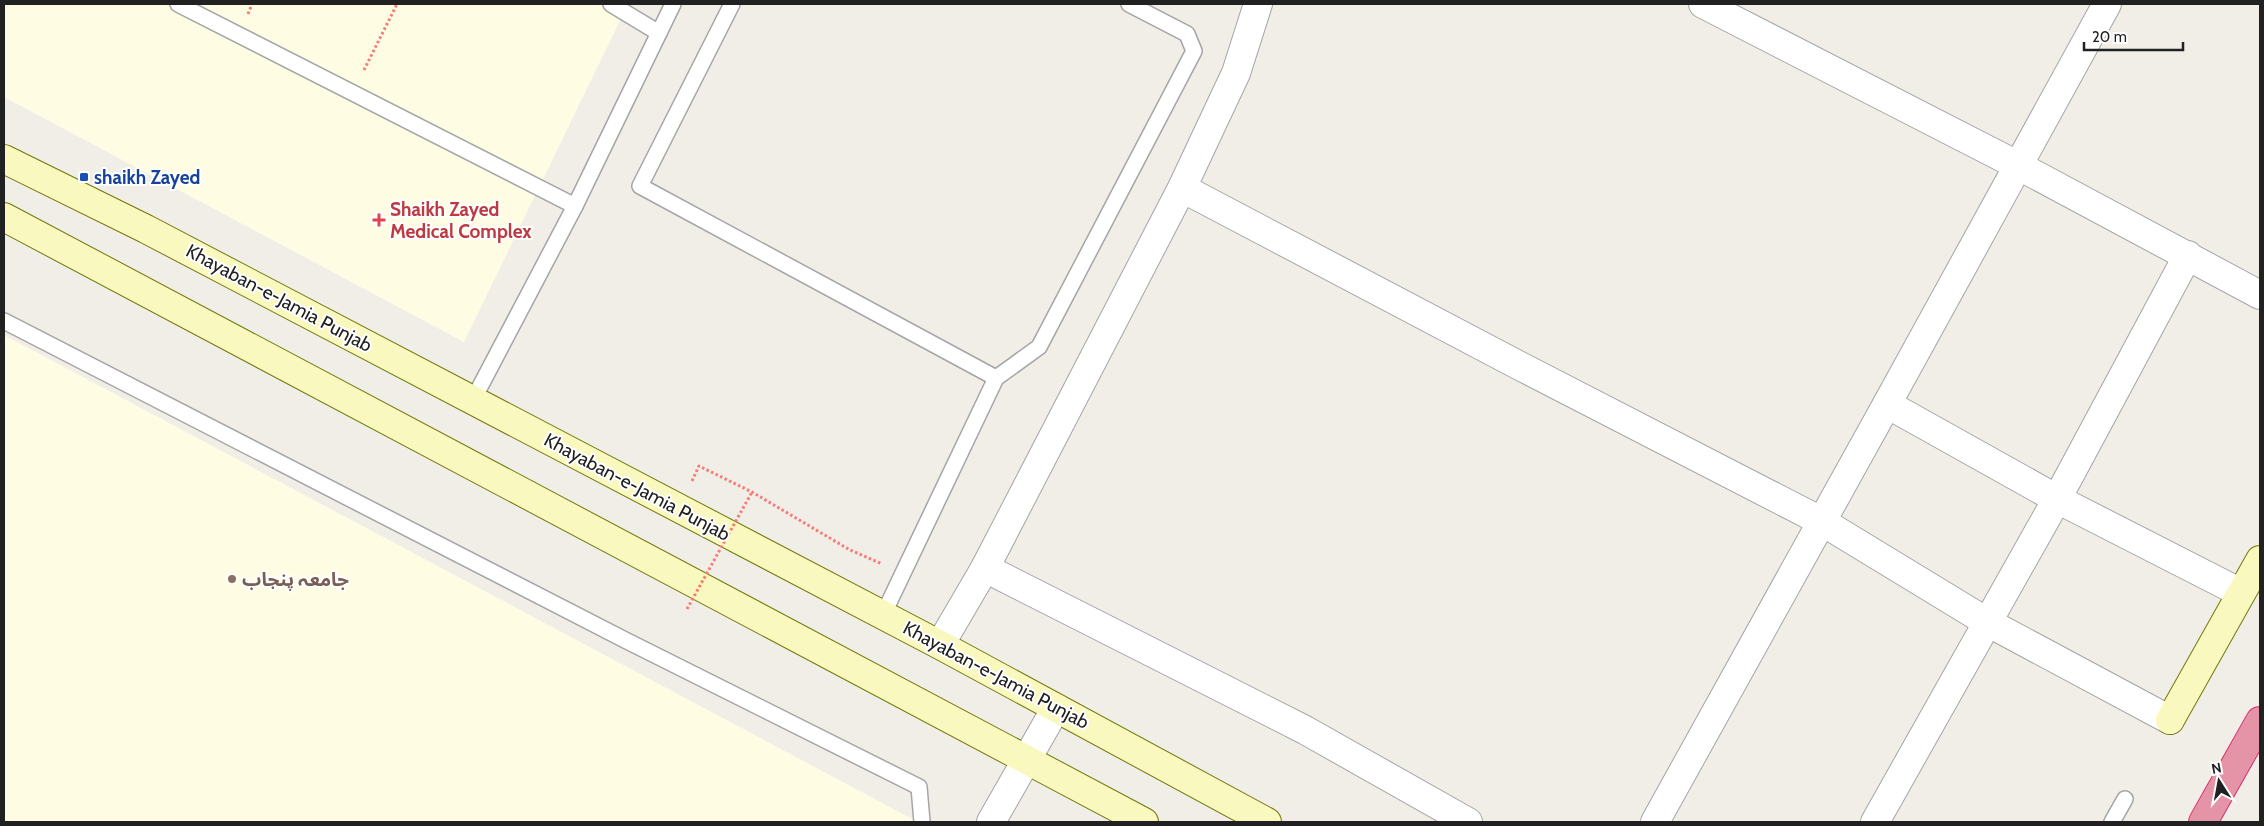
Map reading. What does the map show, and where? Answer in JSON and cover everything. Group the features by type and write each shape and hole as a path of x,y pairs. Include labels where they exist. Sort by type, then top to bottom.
{"highway":[{"path":"2203,822 2260,721"}],"main road":[{"name":"Khayaban-e-Jamia Punjab","path":"4,159 146,229 940,644 1267,822"},
{"path":"4,217 1144,822"},
{"path":"2170,720 2260,560"}],"street":[{"path":"940,644 985,568 1182,188 1236,73 1258,4"},
{"path":"1703,4 2019,166 2260,295"},
{"path":"1655,822 1821,521 1888,404 2106,4"},
{"path":"1182,188 1520,366 1821,521 1987,622 2170,720"},
{"path":"1876,822 2057,498 2188,255"},
{"path":"1888,404 2057,498 2241,593"},
{"path":"985,568 1305,730 1468,822"},
{"path":"991,822 1056,708"}],"lane":[{"path":"178,4 575,206"},
{"path":"611,4 659,33"},
{"path":"473,400 575,206 673,4"},
{"path":"732,4 640,186 996,378"},
{"path":"883,615 996,378 1039,347 1194,51 1187,34 1129,4"},
{"path":"4,321 616,635 919,787 922,822"},
{"path":"2112,822 2125,799"}],"path":[{"path":"352,93 396,4"},
{"path":"699,466 752,492 850,550 903,573"},
{"path":"687,609 752,492"}],"shaded area":[{"name":"Shaikh Zayed Medical Complex","path":"4,4 628,4 464,342 4,97"},
{"name":"جامعہ پنجاب","path":"4,335 918,822 4,822"}],"place":[{"name":"shaikh Zayed","path":"84,177"},
{"name":"Shaikh Zayed Medical Complex","path":"379,220"},
{"name":"جامعہ پنجاب","path":"232,579"}]}
